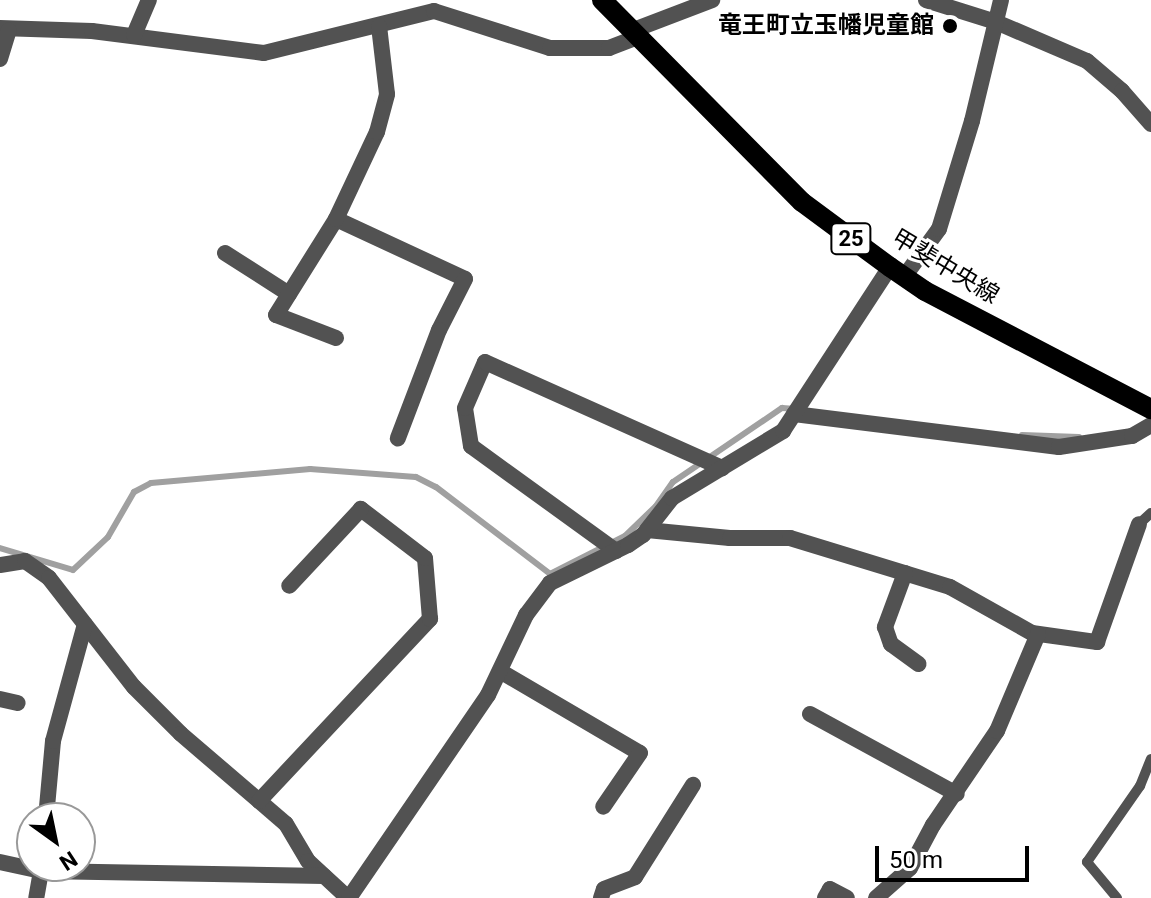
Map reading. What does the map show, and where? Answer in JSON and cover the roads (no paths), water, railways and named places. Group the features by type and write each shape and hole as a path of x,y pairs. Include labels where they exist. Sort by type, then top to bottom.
{"main road":[{"name":"甲斐中央線","path":"602,0 802,202 897,272 1151,409"}],"street":[{"path":"134,35 149,0"},
{"path":"0,59 5,29 92,31 264,53 434,11 550,48 609,48 712,0"},
{"path":"926,0 996,22 1087,61 1122,91 1151,124"},
{"path":"0,565 25,561 49,578 134,687 286,824 308,861 348,898 444,764 500,671 526,615 550,583 616,551 647,530 672,498 783,431 897,272 939,229 1001,0"},
{"path":"336,338 276,315 336,219 377,132 387,94 379,26"},
{"path":"336,219 465,279 439,330 398,438"},
{"path":"225,253 289,294"},
{"path":"616,551 471,446 465,408 485,362 722,468"},
{"path":"794,414 1059,447 1132,436 1151,425"},
{"path":"259,801 430,619 425,558 361,509 289,586"},
{"path":"647,530 730,538 790,538 950,587 1038,634 1097,642 1145,519"},
{"path":"905,573 885,627 891,644 919,664"},
{"path":"47,802 53,741 85,624"},
{"path":"876,898 910,868 933,825 997,731 1038,634"},
{"path":"500,671 640,753 603,807"},
{"path":"0,699 18,703"},
{"path":"810,714 957,794"},
{"path":"601,898 604,889 635,877 693,785"},
{"path":"96,870 324,876"},
{"path":"825,898 830,889 847,898"}],"lane":[{"path":"1117,898 1087,862 1140,786 1151,759"}],"waterway":[{"path":"0,548 73,570 108,537 134,492 151,483 310,469 416,477 436,487 550,574 625,536 656,506 673,482 782,408 796,409"},
{"path":"1022,435 1079,437"}],"place":[{"name":"竜王町立玉幡児童館","path":"950,26"}]}
